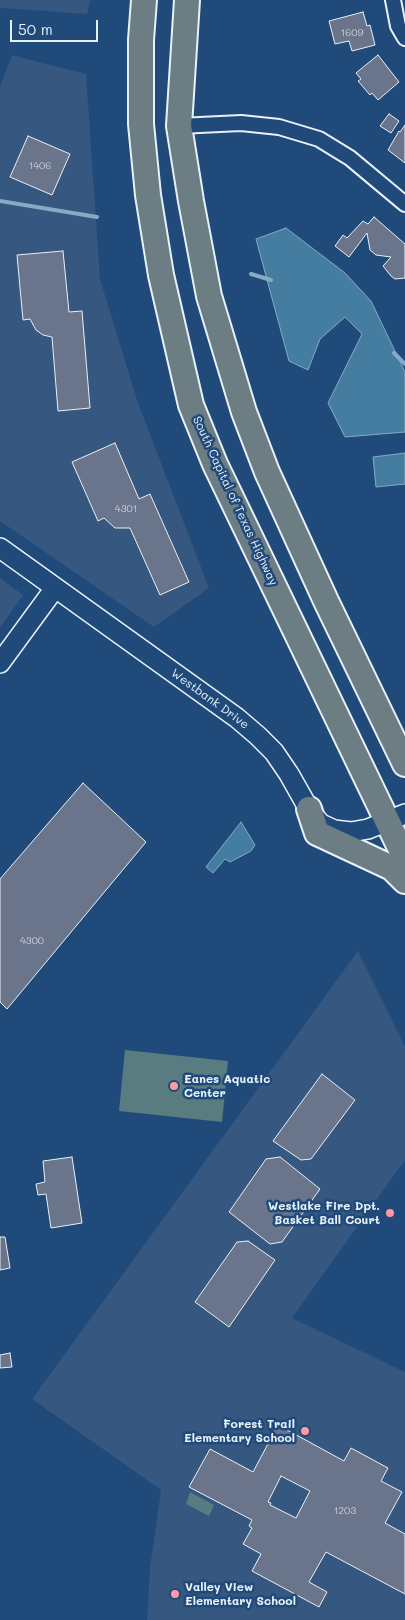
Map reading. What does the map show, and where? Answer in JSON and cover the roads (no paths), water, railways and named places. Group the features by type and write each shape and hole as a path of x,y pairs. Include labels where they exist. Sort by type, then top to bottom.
{"highway":[{"name":"South Capital of Texas Highway","path":"144,0 141,40 142,124 148,195 161,275 191,406 216,464 396,818 405,858"},
{"path":"187,0 179,126 209,296 244,412 267,472 326,601 405,764"},
{"path":"309,809 316,833 392,868 405,881"}],"street":[{"path":"393,0 398,26 405,38"},
{"path":"179,126 241,123 279,127 319,139 350,158 405,204"},
{"name":"Westbank Drive","path":"0,548 237,718 258,736 274,752 309,809 321,824 334,830 351,832 368,829 396,818"},
{"path":"0,663 55,588"}],"waterway":[{"path":"0,201 97,217"},
{"path":"251,274 271,280"},
{"path":"394,353 405,364"}],"place":[{"name":"Eanes Aquatic Center","path":"174,1086"},
{"name":"Westlake Fire Dpt. Basket Ball Court","path":"390,1213"},
{"name":"Forest Trail Elementary School","path":"305,1431"},
{"name":"Valley View Elementary School","path":"175,1594"}]}
